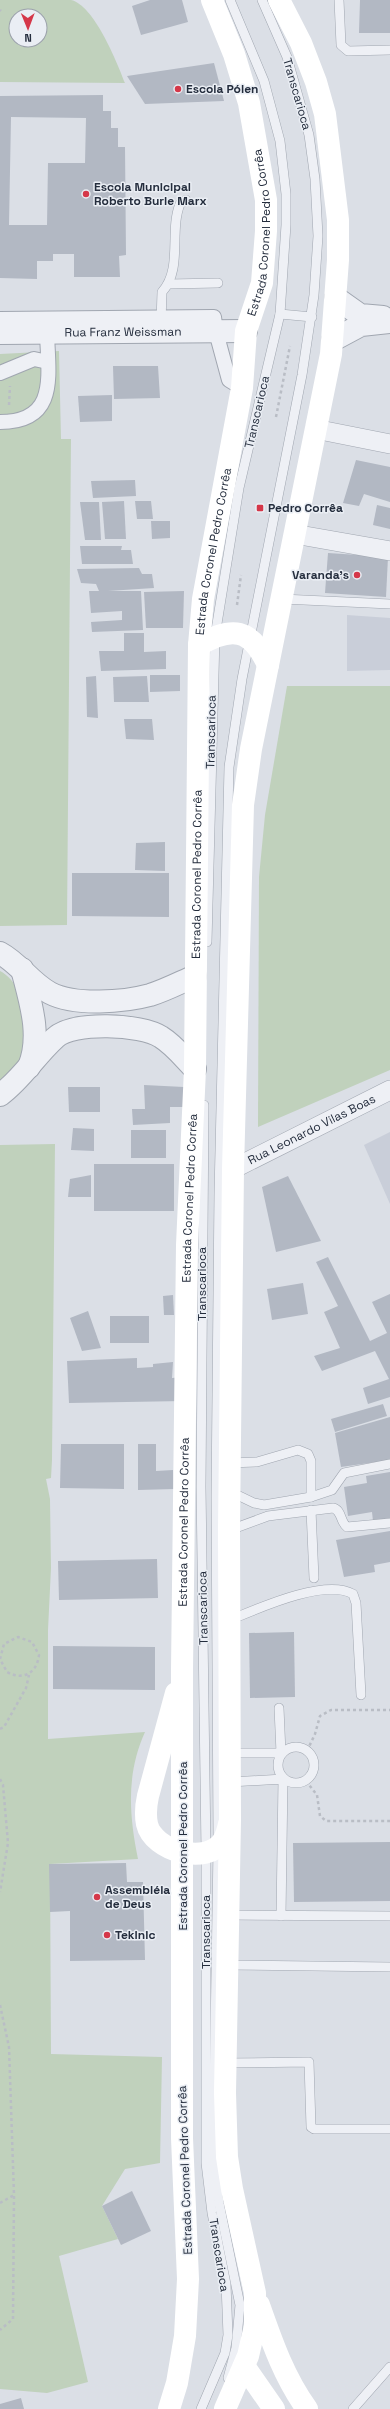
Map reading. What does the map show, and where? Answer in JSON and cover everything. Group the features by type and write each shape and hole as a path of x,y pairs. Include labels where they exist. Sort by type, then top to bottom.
{"main road":[{"name":"Estrada Coronel Pedro Corrêa","path":"169,2409 177,2383 184,2336 188,2279 182,2130 182,1671 187,1245 201,1066 196,976 207,641 203,599 242,388 246,331 262,283 266,200 249,103 234,54 212,0"},
{"path":"279,0 301,43 316,82 325,114 338,220 336,298 333,340 268,665 246,780 243,805 233,1169 229,1530 230,1820 225,2063 228,2163 232,2189 255,2293 277,2356 293,2390 307,2409"},
{"path":"207,641 235,634 250,638 260,648 268,665"},
{"path":"182,1671 159,1754 146,1812 147,1825 159,1842 183,1853 212,1849 223,1841 230,1820"},
{"path":"225,2409 244,2366 256,2326 255,2293"},
{"path":"244,2366 274,2409"}],"street":[{"path":"336,298 360,315 390,317"},
{"path":"0,319 161,324"},
{"path":"333,340 360,325 390,322"},
{"name":"Rua Franz Weissman","path":"0,333 47,332 161,324 216,332 246,331"},
{"path":"0,422 15,422 30,416 47,395 47,332"},
{"path":"216,332 229,380 242,388"},
{"path":"0,373 34,359 48,362"},
{"path":"315,429 390,444"},
{"path":"294,534 390,551"},
{"path":"0,953 11,959 50,993 60,997 93,1001 128,999 150,995 196,976"},
{"path":"22,969 34,1025 34,1050 28,1068"},
{"path":"0,1095 16,1083 28,1068 63,1033 74,1029 99,1027 146,1030 161,1037 201,1066"},
{"name":"Rua Leonardo Vilas Boas","path":"233,1169 390,1090"}],"lane":[{"name":"Transcarioca","path":"207,949 207,641 219,602 239,488 280,314 286,225 286,194 280,141 264,81 230,0"},
{"name":"Transcarioca","path":"201,2409 225,2353 228,2335 226,2284 212,2213 206,2163 212,1849 226,810 233,731 312,317 318,236 315,179 308,135 287,57 262,0"},
{"path":"340,0 341,45 348,51 390,50"},
{"path":"161,324 162,292 169,284 173,272 175,216 180,204 186,200"},
{"path":"169,284 218,283"},
{"path":"280,314 312,317"},
{"path":"282,599 390,604"},
{"name":"Transcarioca","path":"204,1092 201,1488 212,1849 213,2157 219,2203 240,2305 236,2348 230,2373 215,2409"},
{"path":"230,1463 257,1462 298,1450 308,1454 312,1461 315,1497"},
{"path":"230,1491 254,1503 264,1504 315,1497 332,1490 344,1473 390,1464"},
{"path":"229,1530 268,1516 316,1509 336,1508 344,1525 347,1527 390,1523"},
{"path":"314,1578 316,1509"},
{"path":"230,1620 287,1597 345,1590 353,1594 356,1603 361,1695"},
{"path":"279,1708 281,1753 277,1766 283,1779 281,1916"},
{"path":"230,1753 281,1753 295,1747 307,1750 314,1760 314,1768 311,1775 306,1781 298,1784 290,1783 283,1779 230,1782"},
{"path":"229,1915 390,1916"},
{"path":"228,1964 390,1967"},
{"path":"225,2063 309,2062 311,2127 314,2129 390,2129"},
{"path":"356,2407 390,2367"}],"path":[{"path":"276,417 290,346"},
{"path":"237,605 241,574"},
{"path":"0,1729 4,1727 26,1688 29,1674 38,1663 40,1655 32,1642 18,1637 4,1644 0,1651 0,1659 7,1672 14,1676 29,1674"},
{"path":"307,1750 315,1734 320,1716 325,1712 331,1710 390,1710"},
{"path":"0,1779 3,1785 8,1843 0,1892"},
{"path":"306,1781 317,1795 320,1816 326,1822 390,1821"},
{"path":"0,2005 9,2047 14,2195 14,2319 0,2330"},
{"path":"0,2203 14,2195"}],"shaded area":[{"path":"347,615 390,618 390,670 347,671"},
{"path":"390,1132 390,1204 364,1145"}],"green space":[{"path":"0,0 71,0 80,4 88,12 104,36 125,83 0,82"},
{"path":"59,351 61,439 71,439 67,925 0,926 0,354"},
{"path":"287,686 390,686 390,1070 258,1127 259,877 265,815"},
{"path":"0,971 10,978 17,989 22,1001 25,1015 25,1029 24,1043 16,1070 0,1085"},
{"path":"55,1144 52,1460 51,1478 46,1479 50,1499 51,1568 48,1630 48,1739 145,1732 135,1763 131,1795 131,1811 138,1859 50,1864 51,2054 162,2057 160,2163 125,2169 102,2206 118,2239 59,2256 88,2382 47,2393 0,2389 0,1145"}],"building":[{"path":"150,0 182,0 188,22 141,35 132,6"},
{"path":"360,0 390,0 390,33 359,33"},
{"name":"Escola Pólen","path":"214,63 224,101 145,104 127,76"},
{"name":"Escola Municipal Roberto Burle Marx","path":"103,95 103,111 111,111 111,128 118,128 118,147 125,147 126,255 119,256 120,277 74,277 74,254 53,254 53,261 37,261 37,279 0,278 0,96","holes":["11,117 86,118 85,163 48,163 47,225 9,225"]},
{"path":"113,366 158,366 160,398 114,399"},
{"path":"112,395 112,421 80,422 78,396"},
{"path":"356,460 390,467 390,502 364,494 359,506 343,503"},
{"path":"135,480 136,496 93,498 91,481"},
{"path":"124,501 126,539 105,539 102,502"},
{"path":"135,501 151,501 153,519 137,519"},
{"path":"80,502 99,502 101,540 85,540"},
{"path":"377,505 390,508 390,529 373,525"},
{"path":"151,521 170,521 170,538 152,539"},
{"path":"80,546 122,546 121,550 131,550 133,564 82,564"},
{"name":"Varanda's","path":"328,553 388,557 386,597 325,593"},
{"path":"139,568 142,574 152,574 154,588 108,591 141,591 143,630 92,632 91,622 122,620 122,611 91,613 89,591 99,591 96,584 81,583 77,569"},
{"path":"184,591 183,628 146,628 144,592"},
{"path":"124,633 144,633 144,652 166,651 166,669 101,671 99,651 124,651"},
{"path":"150,675 180,675 180,691 150,692"},
{"path":"96,676 98,718 87,717 86,677"},
{"path":"147,676 149,702 114,702 113,677"},
{"path":"124,719 152,719 154,740 126,739"},
{"path":"165,842 165,871 135,870 136,843"},
{"path":"72,873 169,873 169,917 72,916"},
{"path":"144,1085 184,1087 184,1107 170,1107 170,1123 133,1125 132,1109 145,1109"},
{"path":"68,1087 100,1087 100,1112 69,1112"},
{"path":"73,1128 94,1129 94,1151 71,1150"},
{"path":"131,1130 166,1130 166,1158 131,1158"},
{"path":"94,1164 174,1164 174,1211 94,1211"},
{"path":"91,1175 91,1197 68,1197 70,1179"},
{"path":"288,1176 321,1241 276,1252 262,1187"},
{"path":"328,1257 370,1341 387,1333 372,1302 390,1294 390,1397 368,1404 363,1388 389,1379 375,1351 322,1371 314,1356 340,1348 324,1312 338,1306 316,1262"},
{"path":"303,1283 308,1314 272,1320 267,1289"},
{"path":"173,1295 174,1315 164,1315 163,1296"},
{"path":"88,1311 101,1348 82,1351 70,1318"},
{"path":"110,1316 149,1316 149,1343 110,1343"},
{"path":"137,1358 137,1368 153,1367 153,1364 173,1362 172,1378 183,1377 184,1401 69,1403 67,1361"},
{"path":"383,1404 387,1416 335,1432 331,1419"},
{"path":"390,1417 390,1460 341,1467 335,1433"},
{"path":"61,1444 124,1444 124,1489 60,1488"},
{"path":"138,1444 156,1444 156,1471 173,1470 174,1489 138,1490"},
{"path":"390,1472 390,1518 373,1521 372,1512 348,1516 344,1487 367,1483 366,1476"},
{"path":"390,1531 390,1562 374,1565 375,1572 344,1577 336,1540"},
{"path":"157,1559 158,1598 59,1600 58,1561"},
{"path":"294,1632 295,1697 250,1698 249,1633"},
{"path":"53,1646 155,1647 155,1690 53,1689"},
{"path":"390,1842 390,1901 294,1902 293,1843"},
{"path":"126,1863 127,1882 143,1882 145,1960 70,1961 70,1911 50,1912 49,1864"},
{"path":"132,2191 151,2231 121,2245 102,2206"},
{"path":"21,2398 24,2409 0,2409 0,2404"}],"place":[{"name":"Escola Pólen","path":"178,89"},
{"name":"Escola Municipal Roberto Burle Marx","path":"86,194"},
{"name":"Pedro Corrêa","path":"260,508"},
{"name":"Varanda's","path":"357,575"},
{"name":"Assembléia de Deus","path":"97,1897"},
{"name":"Tekinic","path":"107,1935"}]}
